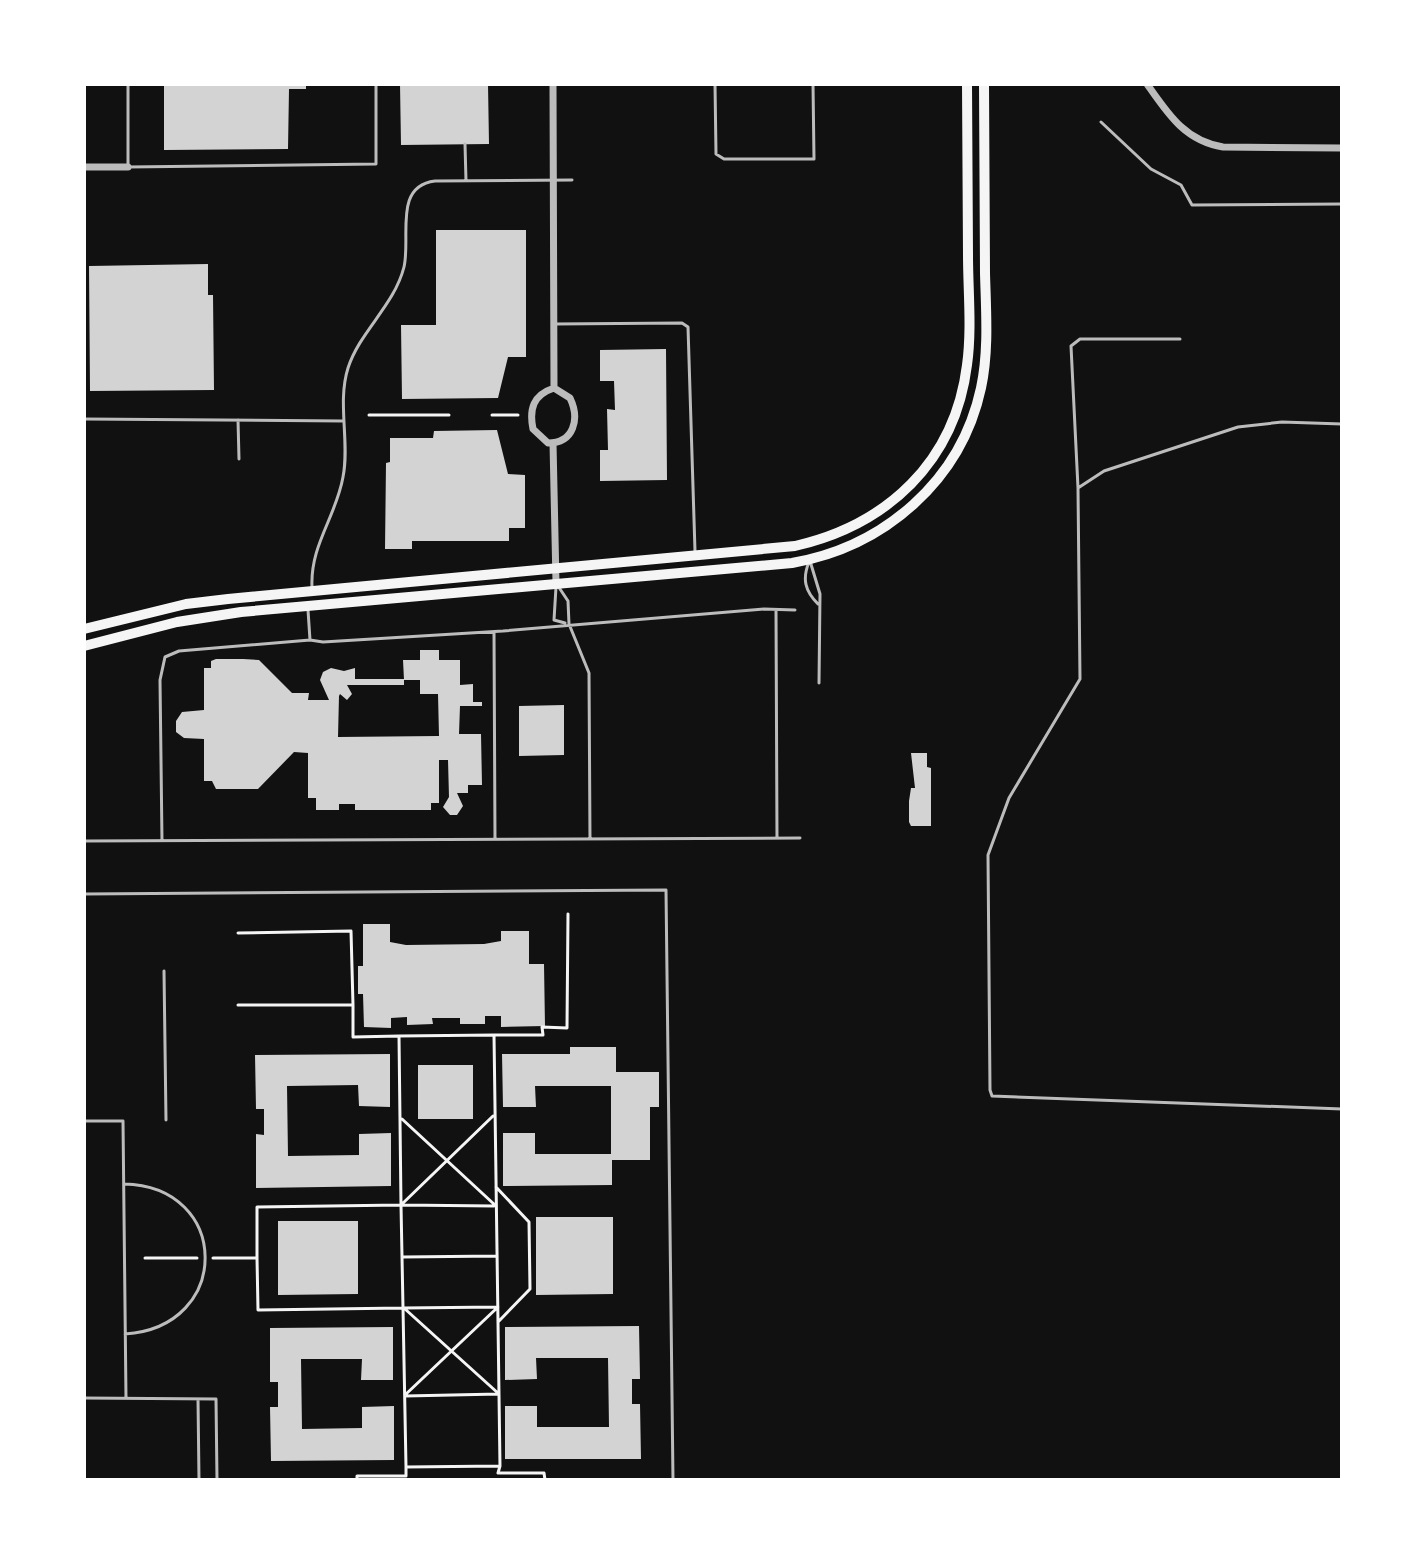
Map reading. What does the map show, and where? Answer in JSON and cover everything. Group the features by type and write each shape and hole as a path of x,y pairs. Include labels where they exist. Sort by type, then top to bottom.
{"main road":[{"path":"84,629 186,604 795,546 850,529 899,497 941,444 958,407 968,361 967,84"},
{"path":"84,646 196,618 308,605 810,560 866,539 915,505 945,469 972,418 981,388 985,353 984,84"}],"street":[{"path":"553,84 554,388"},
{"path":"1147,84 1181,129 1205,143 1223,147 1342,148"},
{"path":"84,167 128,167"},
{"path":"554,388 570,398 576,418 568,437 553,443 539,437 531,419 535,400 554,388"},
{"path":"553,443 556,583"}],"lane":[{"path":"128,84 128,167 376,164 376,84"},
{"path":"715,84 716,154 724,159 814,159 813,84"},
{"path":"1101,122 1151,169 1181,185 1192,205 1342,204"},
{"path":"465,144 466,181"},
{"path":"310,640 308,605 312,590 311,567 316,545 336,504 344,474 345,381 350,363 400,279 407,248 409,196 424,182 572,180"},
{"path":"554,324 682,323 688,327 691,333 696,572"},
{"path":"1180,339 1080,339 1071,346 1078,488 1080,679 1009,798 988,855 992,1096 1342,1109"},
{"path":"84,419 345,421"},
{"path":"238,420 239,459"},
{"path":"1078,488 1104,471 1238,427 1282,422 1342,424"},
{"path":"810,560 804,573 807,593 818,604"},
{"path":"810,560 820,594 819,683"},
{"path":"556,583 554,620 569,624"},
{"path":"556,583 568,601 569,624 589,673 590,839"},
{"path":"776,610 777,838"},
{"path":"162,841 160,680 163,661 173,652 310,640 494,632 569,624 795,610"},
{"path":"494,632 495,839"},
{"path":"84,841 800,838"},
{"path":"84,894 666,890 673,1480"},
{"path":"164,971 166,1120"},
{"path":"84,1121 123,1121 126,1398"},
{"path":"124,1184 152,1186 177,1200 199,1230 207,1258 198,1291 181,1314 155,1330 125,1334"},
{"path":"84,1398 216,1399 217,1480"},
{"path":"198,1399 199,1480"}],"path":[{"path":"369,415 449,415"},
{"path":"492,415 518,415"},
{"path":"238,933 351,931 353,1037 543,1035 542,1027 567,1028 568,914"},
{"path":"238,1005 353,1005"},
{"path":"494,1035 498,1473 544,1473 545,1480"},
{"path":"357,1480 357,1476 406,1476 399,1036"},
{"path":"401,1205 495,1115"},
{"path":"400,1117 496,1206"},
{"path":"496,1187 529,1222 530,1289 498,1322"},
{"path":"496,1206 257,1207 258,1310 498,1307"},
{"path":"403,1257 497,1256"},
{"path":"145,1258 257,1258"},
{"path":"405,1396 498,1307"},
{"path":"403,1308 499,1394"},
{"path":"405,1396 499,1394"},
{"path":"406,1467 500,1466"}],"building":[{"path":"164,84 306,84 306,89 289,89 288,149 164,150"},
{"path":"400,84 488,84 489,144 401,145"},
{"path":"436,230 526,230 526,357 508,357 498,398 402,399 401,325 436,325"},
{"path":"208,264 208,295 213,295 214,390 90,391 89,266"},
{"path":"666,349 667,480 600,481 600,450 608,450 607,409 615,410 614,381 600,381 600,350"},
{"path":"497,430 508,474 525,475 525,528 509,528 509,541 412,541 412,549 385,549 386,463 390,462 390,438 433,438 434,431"},
{"path":"420,650 439,650 439,660 460,660 460,685 473,684 473,702 482,702 482,706 460,706 459,734 481,734 482,785 468,785 468,793 457,793 463,806 457,815 450,815 443,807 449,797 448,760 439,760 439,803 431,803 431,810 355,810 355,804 339,804 339,810 316,810 316,798 308,798 308,753 294,752 258,789 216,789 212,781 204,781 204,739 184,738 176,732 176,721 182,712 204,710 204,668 211,668 211,661 216,659 259,660 292,693 309,693 308,700 329,700 320,680 323,672 331,668 344,671 355,668 355,679 404,679 403,660 420,660","holes":["404,680 420,680 420,694 438,694 439,736 338,737 339,696 347,700 352,694 347,685 404,685"]},
{"path":"564,705 564,755 519,756 519,706"},
{"path":"911,753 927,753 927,767 931,768 931,826 911,826 909,822 911,788 915,788"},
{"path":"363,924 390,924 390,942 406,945 484,944 501,941 501,931 529,931 529,964 544,964 545,1026 501,1027 501,1016 485,1016 485,1024 460,1024 460,1018 432,1018 433,1024 407,1025 407,1017 391,1018 391,1028 364,1027 363,994 358,994 358,966 363,966"},
{"path":"570,1047 616,1047 616,1072 659,1072 659,1107 650,1107 650,1160 612,1160 612,1185 503,1186 503,1133 535,1133 535,1154 611,1154 611,1086 535,1086 536,1107 503,1107 502,1054 570,1054"},
{"path":"390,1054 390,1107 359,1106 358,1085 287,1086 288,1156 359,1155 359,1134 391,1133 391,1186 256,1188 256,1134 264,1135 264,1109 256,1109 255,1055"},
{"path":"418,1065 473,1065 473,1119 418,1119"},
{"path":"536,1217 613,1217 613,1294 536,1295"},
{"path":"278,1221 358,1221 358,1294 278,1295"},
{"path":"639,1326 640,1379 632,1379 632,1404 640,1404 641,1459 505,1459 505,1406 537,1406 537,1427 609,1427 608,1358 536,1358 537,1379 505,1380 505,1327"},
{"path":"393,1327 393,1380 361,1380 362,1359 301,1359 302,1429 362,1428 362,1407 394,1406 394,1460 271,1461 270,1407 278,1407 278,1382 270,1382 270,1328"}]}
